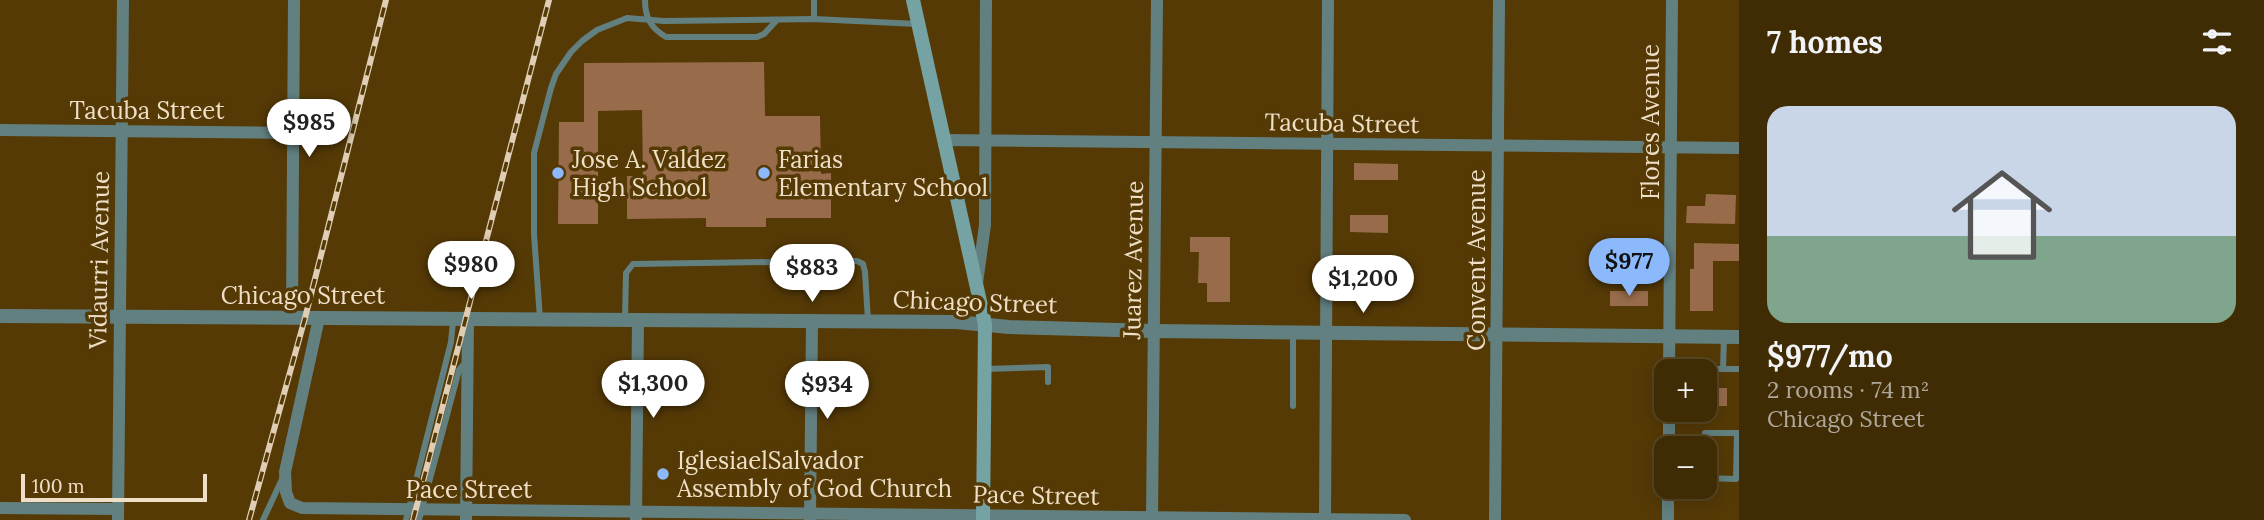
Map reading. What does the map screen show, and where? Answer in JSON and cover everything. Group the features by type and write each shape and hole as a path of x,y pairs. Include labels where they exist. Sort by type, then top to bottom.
{"main road":[{"path":"913,0 985,324 983,517"}],"street":[{"name":"Vidaurri Avenue","path":"118,514 123,0"},
{"path":"292,318 294,0"},
{"path":"976,288 985,225 986,0"},
{"name":"Juarez Avenue","path":"1152,519 1157,0"},
{"path":"1325,520 1328,0"},
{"name":"Convent Avenue","path":"1495,520 1499,0"},
{"name":"Flores Avenue","path":"1669,359 1672,0"},
{"name":"Tacuba Street","path":"0,130 293,132"},
{"name":"Tacuba Street","path":"944,140 1739,148"},
{"name":"Chicago Street","path":"0,316 956,322 1154,331 1732,337"},
{"path":"285,472 319,318"},
{"path":"461,319 468,359 466,515"},
{"path":"632,319 636,516"},
{"path":"810,517 812,321"},
{"name":"Pace Street","path":"285,472 289,503 302,508 414,515 1405,520"},
{"path":"1668,499 1668,520"},
{"path":"0,508 118,514"}],"lane":[{"path":"645,0 647,18 656,31 666,37 757,37 764,34 777,20"},
{"path":"814,0 814,19"},
{"path":"540,319 534,234 534,153 551,88 571,52 597,30 627,18 814,19 918,24"},
{"path":"632,319 626,273 633,264 850,261 863,264 868,321"},
{"path":"414,515 451,342 461,319"},
{"path":"1293,332 1293,406"},
{"path":"1723,369 1732,337"},
{"path":"414,515 459,370 468,359"},
{"path":"984,369 1048,367 1048,382"},
{"path":"1717,369 1739,369"},
{"path":"1705,436 1705,433 1738,433 1736,480 1717,479"},
{"path":"263,520 285,472"}],"building":[{"path":"764,62 765,116 820,116 821,174 831,173 831,218 766,218 766,227 706,227 706,218 627,219 627,176 643,176 642,110 598,111 598,224 558,224 559,122 584,122 584,63"},
{"path":"1354,163 1398,164 1398,180 1354,180"},
{"path":"1706,194 1736,195 1735,224 1686,223 1687,206 1705,206"},
{"path":"1350,215 1388,215 1388,233 1350,232"},
{"path":"1190,237 1230,237 1230,302 1207,302 1207,283 1198,283 1199,252 1190,252"},
{"path":"1694,243 1739,244 1739,261 1713,261 1713,311 1690,311 1690,269 1694,269"},
{"path":"1610,291 1648,291 1648,306 1610,306"},
{"path":"1717,388 1727,388 1727,406 1717,406"}],"railway":[{"path":"249,520 305,318 386,0"},
{"path":"413,520 549,0"}],"place":[{"name":"Jose A. Valdez High School","path":"558,173"},
{"name":"Farias Elementary School","path":"764,173"},
{"name":"IglesiaelSalvador Assembly of God Church","path":"663,474"}]}
